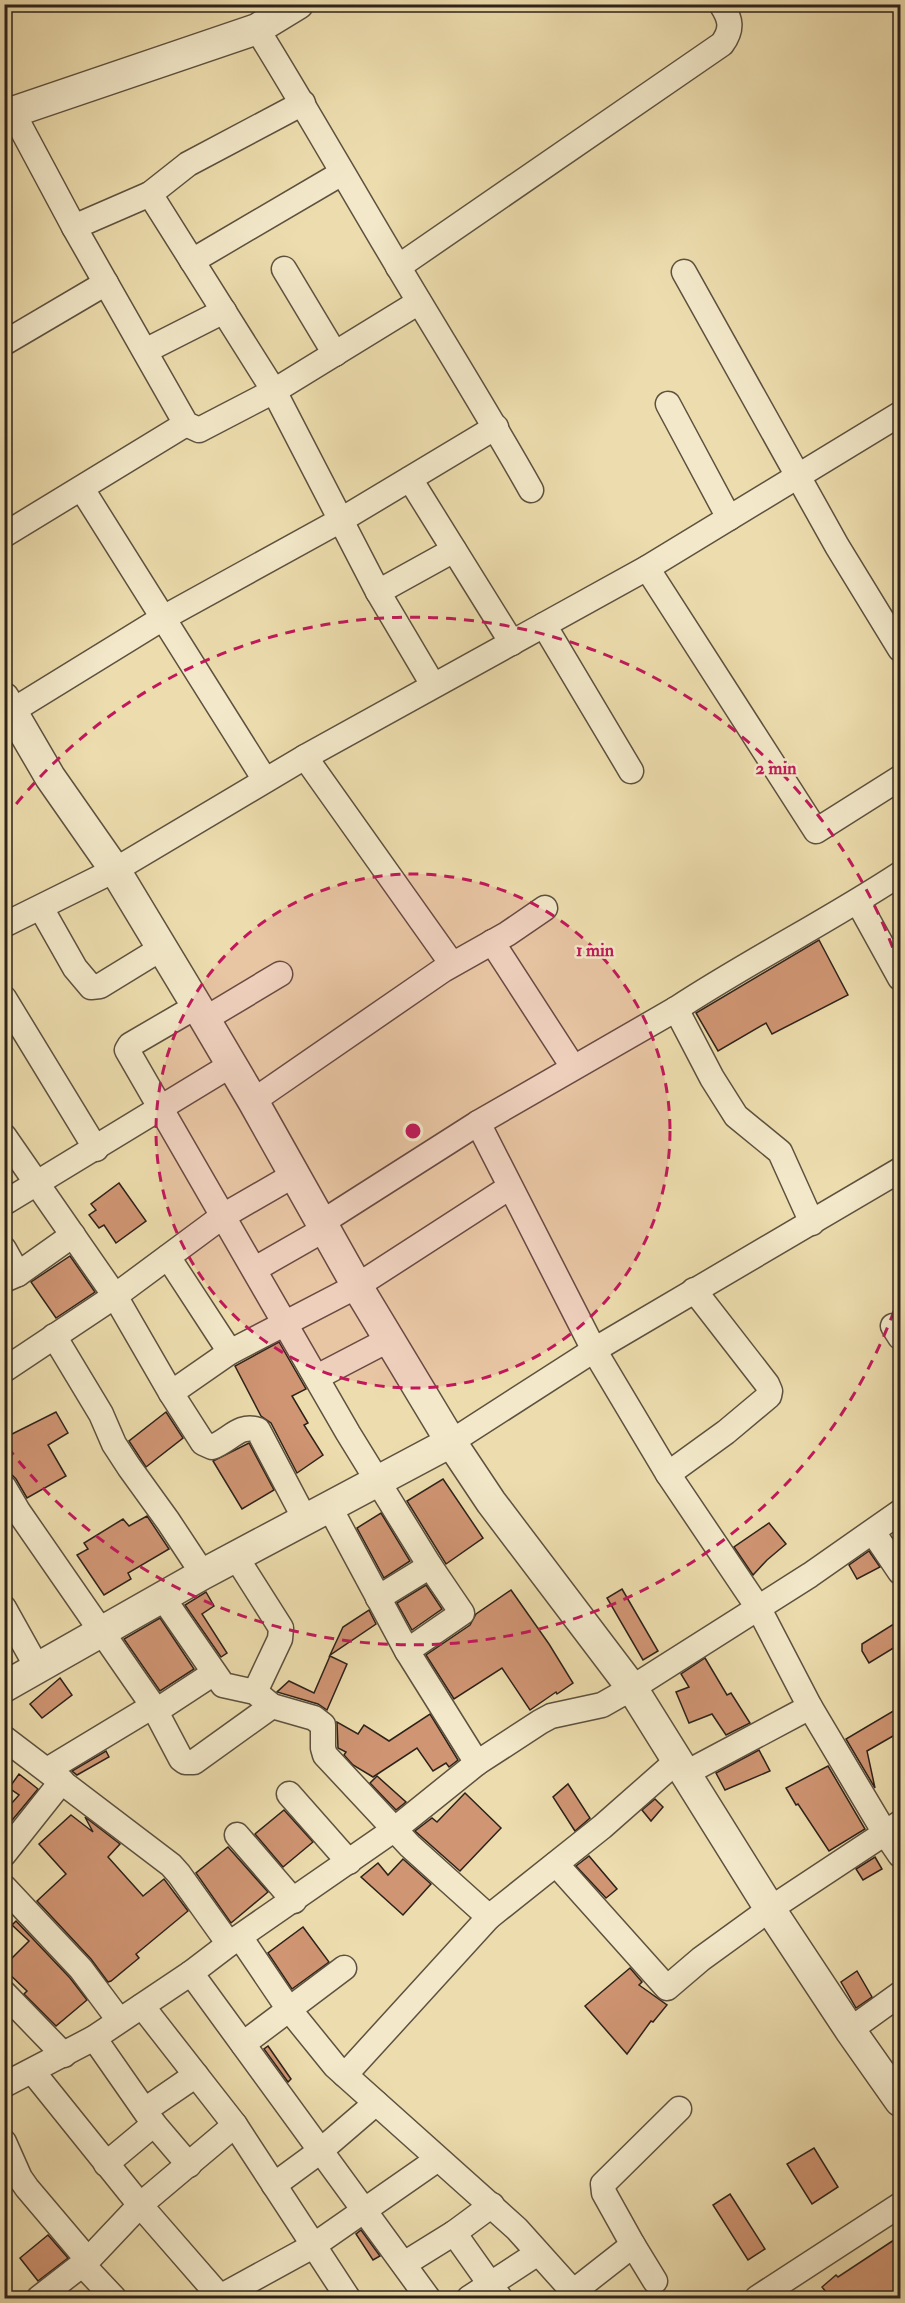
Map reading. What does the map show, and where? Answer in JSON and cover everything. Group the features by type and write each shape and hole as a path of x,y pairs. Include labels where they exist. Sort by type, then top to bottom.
{"street":[{"path":"298,4 256,29 8,113 186,424 199,430 274,391 419,302"},
{"path":"398,267 722,44 729,34 730,23 721,4"},
{"path":"256,29 303,102 342,173 496,427 531,490"},
{"path":"74,227 150,194 188,164 303,102"},
{"path":"192,261 342,173"},
{"path":"150,194 274,391 378,592 433,686"},
{"path":"284,269 335,354"},
{"path":"684,272 837,546 900,649"},
{"path":"4,343 106,283"},
{"path":"145,351 224,311"},
{"path":"668,404 729,518"},
{"path":"4,925 115,870 305,757 648,568 900,414"},
{"path":"4,535 186,424"},
{"path":"496,427 341,520 8,705 50,777 115,870 162,948 253,1101 388,1340 451,1442 491,1502 632,1688 770,1909 900,2102"},
{"path":"410,479 512,643"},
{"path":"82,489 265,780"},
{"path":"378,592 454,550"},
{"path":"648,568 816,831 900,778"},
{"path":"544,625 631,771"},
{"path":"305,757 452,964"},
{"path":"255,1269 478,1123 676,1010 858,902 900,874"},
{"path":"858,902 900,978"},
{"path":"41,908 75,968 91,987 100,986 162,948"},
{"path":"253,1101 452,964 545,908"},
{"path":"492,942 573,1067"},
{"path":"280,974 127,1048 160,1110 377,1481 429,1566 462,1612 407,1651"},
{"path":"4,998 96,1149"},
{"path":"676,1010 712,1078 736,1116 780,1152 812,1223"},
{"path":"4,1203 231,1065"},
{"path":"478,1123 594,1350 668,1474 759,1609 810,1707 893,1828 900,1855"},
{"path":"4,1136 115,1296 203,1443 209,1447 216,1445 243,1428 251,1427 258,1430 378,1598 407,1651 477,1763"},
{"path":"4,1687 203,1574 318,1515 451,1442 594,1350 900,1170"},
{"path":"4,1370 115,1296 223,1216 294,1175"},
{"path":"171,1393 230,1352 357,1286 510,1187"},
{"path":"4,1249 11,1277 73,1235"},
{"path":"168,1257 230,1352"},
{"path":"668,1474 726,1432 769,1396 770,1391 767,1384 694,1290"},
{"path":"54,1336 101,1414 124,1460 203,1574"},
{"path":"317,1377 388,1340"},
{"path":"4,1486 11,1516 103,1632 154,1709 178,1755 185,1762 194,1762 263,1699 280,1639 281,1628 236,1557"},
{"path":"4,2085 33,2072 94,2038 191,1973 395,1829 477,1763 546,1718 602,1705 632,1688 759,1609 900,1512"},
{"path":"873,1532 900,1572"},
{"path":"378,1598 429,1566"},
{"path":"163,1598 214,1673 227,1688 314,1718 323,1725 323,1748 326,1755 446,1880 489,1917"},
{"path":"4,1608 38,1669"},
{"path":"4,1854 54,1776 154,1709 214,1673"},
{"path":"345,2075 489,1917 602,1827 682,1767 810,1707"},
{"path":"9,1749 54,1776 171,1865 235,1941 318,2048 438,2159 492,2205 576,2295 633,2245"},
{"path":"289,1794 349,1862"},
{"path":"556,1864 667,1988 701,1959 770,1909 893,1828"},
{"path":"237,1835 294,1901"},
{"path":"10,1903 81,1969 119,2020"},
{"path":"243,2044 344,1968"},
{"path":"191,1973 319,2152 365,2210 429,2298"},
{"path":"4,1993 64,2055"},
{"path":"850,2030 900,1994"},
{"path":"142,2006 235,2125 348,2298"},
{"path":"94,2038 150,2117 189,2164"},
{"path":"33,2072 106,2164 220,2298 313,2246 438,2159"},
{"path":"106,2164 150,2117 196,2075"},
{"path":"274,2185 319,2152 376,2103"},
{"path":"655,2281 604,2193 603,2184 679,2109"},
{"path":"39,2298 85,2262 140,2205 235,2125"},
{"path":"4,2142 12,2184 85,2262 114,2298"},
{"path":"404,2264 454,2233 492,2205"},
{"path":"757,2298 900,2205"},
{"path":"454,2233 495,2291"},
{"path":"469,2298 495,2291 538,2253"}],"building":[{"path":"819,940 848,995 772,1034 766,1023 718,1051 696,1013"},
{"path":"119,1183 146,1221 116,1243 104,1225 99,1228 89,1215 96,1210 91,1204"},
{"path":"70,1256 95,1292 56,1318 31,1282"},
{"path":"279,1342 306,1389 292,1396 308,1423 304,1425 323,1455 297,1473 271,1423 261,1416 235,1366"},
{"path":"56,1412 68,1433 48,1445 66,1476 27,1498 16,1479 4,1473 4,1438"},
{"path":"166,1412 183,1438 146,1467 129,1441"},
{"path":"249,1443 274,1490 242,1509 213,1461"},
{"path":"443,1479 483,1538 446,1564 407,1501"},
{"path":"381,1513 410,1561 384,1578 357,1528"},
{"path":"147,1516 169,1549 128,1573 131,1579 104,1595 77,1555 88,1549 84,1543 123,1519 129,1526"},
{"path":"769,1523 786,1544 753,1575 734,1547"},
{"path":"869,1551 880,1567 857,1579 849,1565"},
{"path":"426,1585 442,1609 412,1630 397,1603"},
{"path":"622,1589 658,1651 643,1660 607,1598"},
{"path":"511,1590 573,1683 530,1710 502,1668 454,1699 426,1655 470,1625 476,1614"},
{"path":"206,1592 214,1606 202,1614 227,1653 221,1657 185,1605"},
{"path":"369,1610 376,1624 330,1655 343,1627"},
{"path":"160,1618 194,1669 160,1691 124,1639"},
{"path":"900,1620 900,1644 869,1663 862,1651 862,1644"},
{"path":"330,1656 347,1664 327,1710 318,1704 277,1692 289,1681 314,1693"},
{"path":"705,1658 727,1695 731,1693 750,1723 726,1735 712,1714 689,1723 676,1692 689,1687 681,1674"},
{"path":"60,1678 72,1695 42,1718 30,1704"},
{"path":"900,1707 900,1732 867,1751 875,1788 846,1739"},
{"path":"430,1714 458,1760 449,1767 446,1763 433,1771 417,1748 373,1777 353,1765 344,1755 346,1752 338,1748 337,1722 358,1734 364,1725 389,1741"},
{"path":"759,1750 770,1771 725,1790 716,1773"},
{"path":"106,1751 109,1757 77,1775 72,1771"},
{"path":"828,1766 865,1829 829,1851 786,1788"},
{"path":"19,1774 38,1789 4,1830 4,1812 19,1795 9,1788"},
{"path":"377,1776 406,1802 396,1810 370,1783"},
{"path":"568,1784 590,1818 575,1831 553,1797"},
{"path":"465,1793 501,1828 460,1871 415,1831 432,1818 437,1822"},
{"path":"655,1799 663,1807 651,1821 642,1810"},
{"path":"284,1810 313,1842 283,1867 255,1834"},
{"path":"71,1815 93,1832 85,1817 120,1844 108,1857 143,1896 164,1879 188,1911 136,1954 139,1958 108,1982 91,1959 37,1901 66,1874 39,1844"},
{"path":"228,1847 268,1892 231,1923 196,1873"},
{"path":"589,1856 617,1889 606,1898 576,1866"},
{"path":"875,1857 882,1869 863,1880 856,1869"},
{"path":"403,1859 431,1884 403,1915 361,1877 378,1863 388,1875"},
{"path":"16,1921 70,1978 87,2000 56,2026 24,1994 27,1991 4,1969 4,1966 29,1941 12,1925"},
{"path":"303,1927 329,1962 292,1989 268,1953"},
{"path":"630,1968 642,1982 639,1985 667,2005 653,2022 651,2021 627,2054 585,2006"},
{"path":"857,1971 872,1997 856,2008 841,1982"},
{"path":"268,2046 291,2079 288,2082 264,2049"},
{"path":"814,2148 838,2187 812,2204 787,2164"},
{"path":"730,2194 765,2249 748,2260 713,2205"},
{"path":"361,2230 380,2256 373,2260 356,2234"},
{"path":"48,2235 68,2258 38,2281 20,2258"},
{"path":"900,2236 900,2286 882,2298 831,2298 822,2287 836,2275 838,2277"}]}
